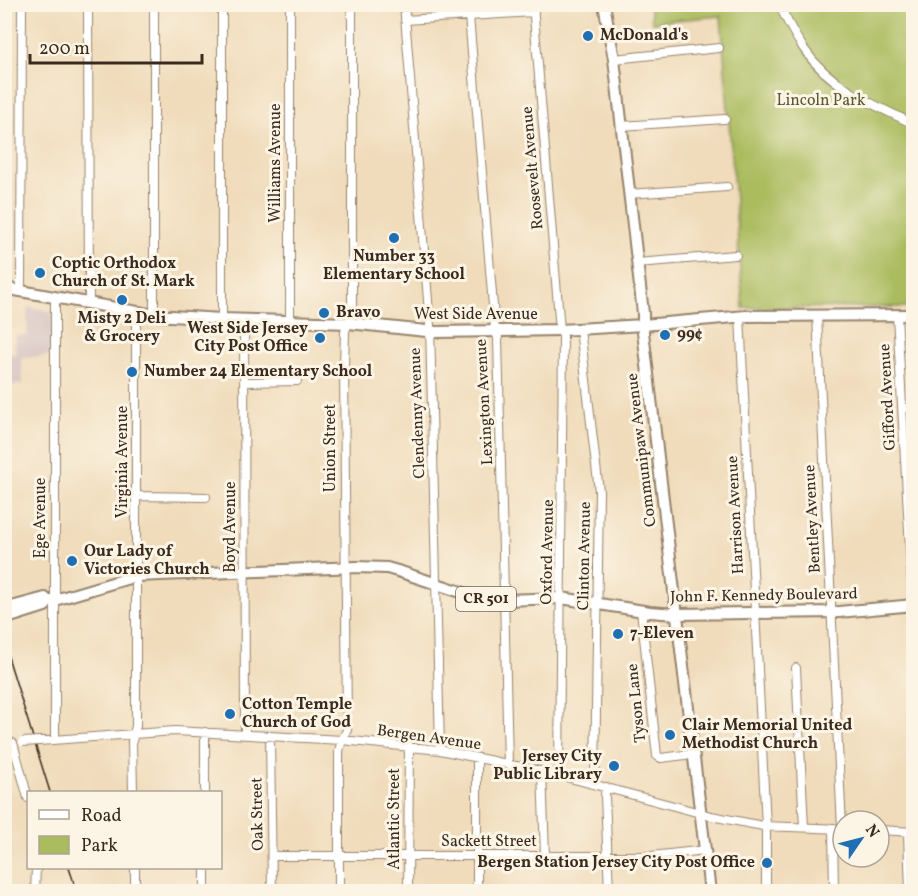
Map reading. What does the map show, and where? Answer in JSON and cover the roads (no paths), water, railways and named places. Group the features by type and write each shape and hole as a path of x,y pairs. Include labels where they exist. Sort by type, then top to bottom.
{"main road":[{"name":"Communipaw Avenue","path":"604,4 614,59 676,614 710,891"},
{"name":"West Side Avenue","path":"4,288 154,315 349,323 429,332 560,330 740,317 914,315"},
{"name":"John F. Kennedy Boulevard","path":"5,614 45,606 51,601 136,576 345,568 387,568 479,598 505,600 561,598 676,614 832,612 913,605"}],"street":[{"path":"21,291 22,4"},
{"path":"88,4 89,303"},
{"path":"154,4 154,315"},
{"path":"222,4 222,319"},
{"name":"Williams Avenue","path":"290,4 290,322"},
{"name":"Union Street","path":"339,891 339,751 347,730 344,364 345,331 352,313 352,4"},
{"name":"Clendenny Avenue","path":"404,4 429,332 440,750"},
{"name":"Lexington Avenue","path":"468,4 495,330 498,338 508,764"},
{"path":"779,4 804,49 824,71 861,99 914,124"},
{"path":"405,20 469,16 533,8"},
{"name":"Roosevelt Avenue","path":"533,8 560,330"},
{"path":"614,59 719,48"},
{"path":"621,126 725,119"},
{"path":"629,194 727,187"},
{"path":"636,263 735,255"},
{"name":"Ege Avenue","path":"54,740 51,601 55,297"},
{"name":"Virginia Avenue","path":"133,791 132,741 136,726 136,311"},
{"name":"Gifford Avenue","path":"897,315 914,621"},
{"name":"Bentley Avenue","path":"817,316 842,809"},
{"name":"Harrison Avenue","path":"740,317 766,826 766,891"},
{"name":"Boyd Avenue","path":"244,320 244,735"},
{"name":"Clinton Avenue","path":"580,329 599,491 595,783"},
{"name":"Oxford Avenue","path":"559,775 563,401 563,336 560,330"},
{"path":"244,382 297,381"},
{"path":"137,496 206,497"},
{"name":"Tyson Lane","path":"641,610 657,756 661,758 693,754"},
{"path":"796,668 804,827"},
{"name":"Bergen Avenue","path":"9,743 175,730 409,746 543,771 701,813 766,826 831,828"},
{"path":"205,732 205,791"},
{"name":"Oak Street","path":"270,736 272,891"},
{"path":"9,743 27,795"},
{"name":"Atlantic Street","path":"408,891 409,746"},
{"path":"477,758 477,891"},
{"path":"543,771 545,856"},
{"path":"606,787 609,891"},
{"path":"891,831 911,832 910,891"},
{"name":"Sackett Street","path":"272,856 651,856 705,850"},
{"path":"35,891 36,869"},
{"path":"135,869 135,891"},
{"path":"205,869 205,891"},
{"path":"834,869 834,891"}],"tram line":[{"path":"4,644 50,791"},
{"path":"69,869 77,892"}],"place":[{"name":"McDonald's","path":"588,36"},
{"name":"Number 33 Elementary School","path":"394,238"},
{"name":"Coptic Orthodox Church of St. Mark","path":"40,273"},
{"name":"Misty 2 Deli & Grocery","path":"122,300"},
{"name":"Bravo","path":"324,313"},
{"name":"99¢","path":"665,335"},
{"name":"West Side Jersey City Post Office","path":"320,338"},
{"name":"Number 24 Elementary School","path":"132,372"},
{"name":"Our Lady of Victories Church","path":"72,561"},
{"name":"7-Eleven","path":"618,634"},
{"name":"Cotton Temple Church of God","path":"230,714"},
{"name":"Clair Memorial United Methodist Church","path":"670,735"},
{"name":"Jersey City Public Library","path":"614,766"},
{"name":"Bergen Station Jersey City Post Office","path":"767,863"}],"park label":[{"name":"Lincoln Park","path":"821,101"}]}
